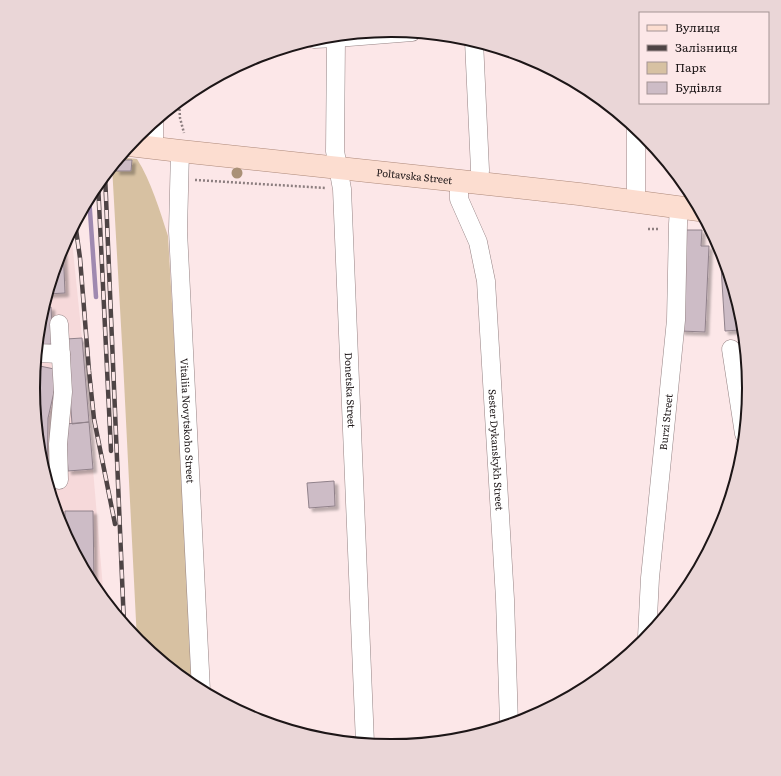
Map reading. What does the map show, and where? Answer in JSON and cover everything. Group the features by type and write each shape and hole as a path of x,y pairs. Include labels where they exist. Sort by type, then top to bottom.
{"main road":[{"name":"Poltavska Street","path":"137,146 154,147 183,144 338,168 469,182 689,209"}],"street":[{"name":"Donetska Street","path":"336,42 335,151 342,189 365,738"},
{"name":"Sester Dykanskykh Street","path":"474,47 480,170 469,182 459,199 478,242 486,281 505,599 509,718"},
{"path":"154,129 154,147"},
{"path":"636,137 636,202"},
{"name":"Vitaliia Novytskoho Street","path":"183,144 179,179 178,231 201,683"},
{"name":"Burzi Street","path":"648,626 650,578 676,320 678,224 689,209"},
{"path":"59,480 58,444 63,392 60,324"},
{"path":"731,349 741,413"},
{"path":"42,353 61,354"}],"path":[{"path":"179,108 183,144"},
{"path":"179,179 342,189"},
{"path":"648,229 660,229"}],"shaded area":[{"path":"72,241 82,338 103,589 76,543 58,501 46,456 40,411 40,365 46,320 58,275"}],"green space":[{"path":"126,158 137,159 142,168 151,186 168,236 193,678 159,652 136,630 112,174"}],"building":[{"path":"124,160 132,160 131,171 116,171"},
{"path":"685,230 702,230 701,246 709,246 705,332 681,331"},
{"path":"64,260 65,293 52,294"},
{"path":"721,270 730,297 736,330 725,331"},
{"path":"49,307 51,307 53,344 43,345"},
{"path":"82,338 89,422 72,424 66,339"},
{"path":"40,366 59,370 48,418 47,462 40,411"},
{"path":"89,422 93,469 68,471 65,424"},
{"path":"334,481 335,506 309,508 307,483"},
{"path":"65,511 93,511 94,575 76,543 65,519"}],"waterway":[{"path":"90,208 96,297"}],"railway":[{"path":"105,184 124,615"},
{"path":"99,194 111,451"},
{"path":"76,232 94,419 115,524"}]}
